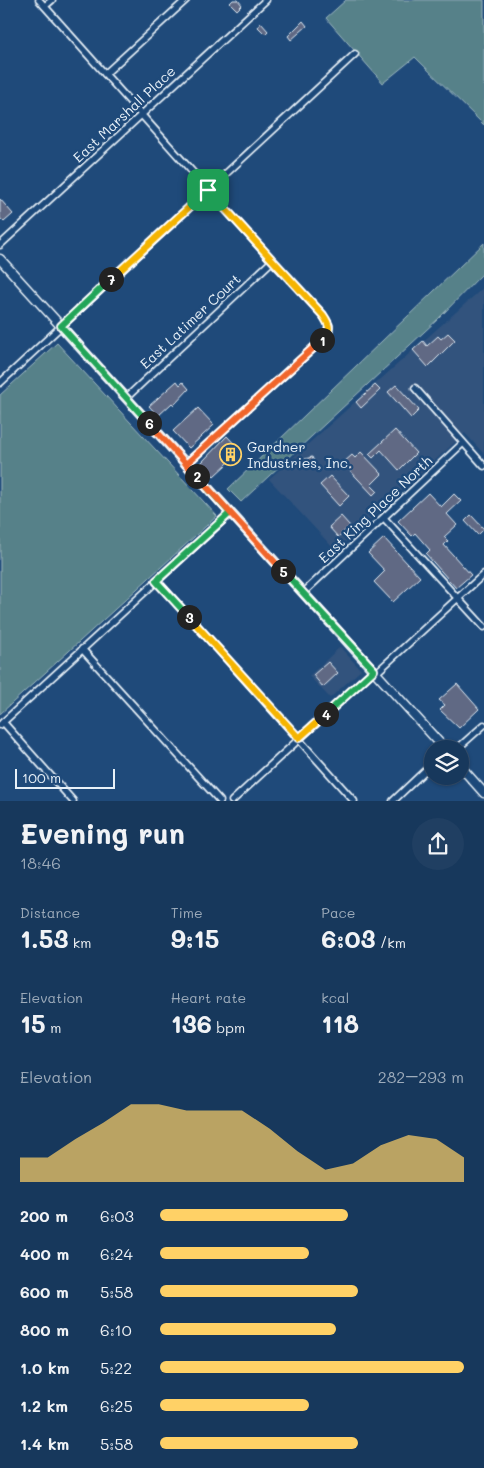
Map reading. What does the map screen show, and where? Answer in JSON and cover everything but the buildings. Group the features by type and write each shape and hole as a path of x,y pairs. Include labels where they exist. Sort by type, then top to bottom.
{"main road":[{"path":"0,259 437,740"},
{"path":"469,776 484,792"}],"street":[{"path":"39,0 272,262 323,315 329,326 327,336 186,464"},
{"path":"45,6 52,0"},
{"path":"105,74 186,0"},
{"name":"East Marshall Place","path":"0,246 266,0"},
{"path":"0,383 355,54"},
{"name":"East Latimer Court","path":"126,398 272,262"},
{"path":"415,388 484,466"},
{"name":"East King Place North","path":"303,593 463,443"},
{"path":"73,800 1,724 230,513"},
{"path":"384,518 484,627"},
{"path":"232,800 484,574"},
{"path":"156,581 354,800"},
{"path":"82,649 220,800"},
{"path":"467,740 484,725"},
{"path":"393,800 424,771"}],"shaded area":[{"path":"484,287 484,454 465,433 336,551 269,479"},
{"path":"340,647 361,670 330,698 309,676"}],"green space":[{"path":"346,0 484,0 484,125 415,57 383,83 326,18"},
{"path":"484,243 484,272 438,319 241,502 228,489"},
{"path":"57,343 217,516 0,714 0,395"}],"place":[{"name":"Gardner Industries, Inc.","path":"231,454"}],"route":[{"path":"208,190 61,326 186,464 374,670 299,738 156,581 230,513 186,464 327,336 330,331 327,320 323,315 272,262 208,190"}]}
